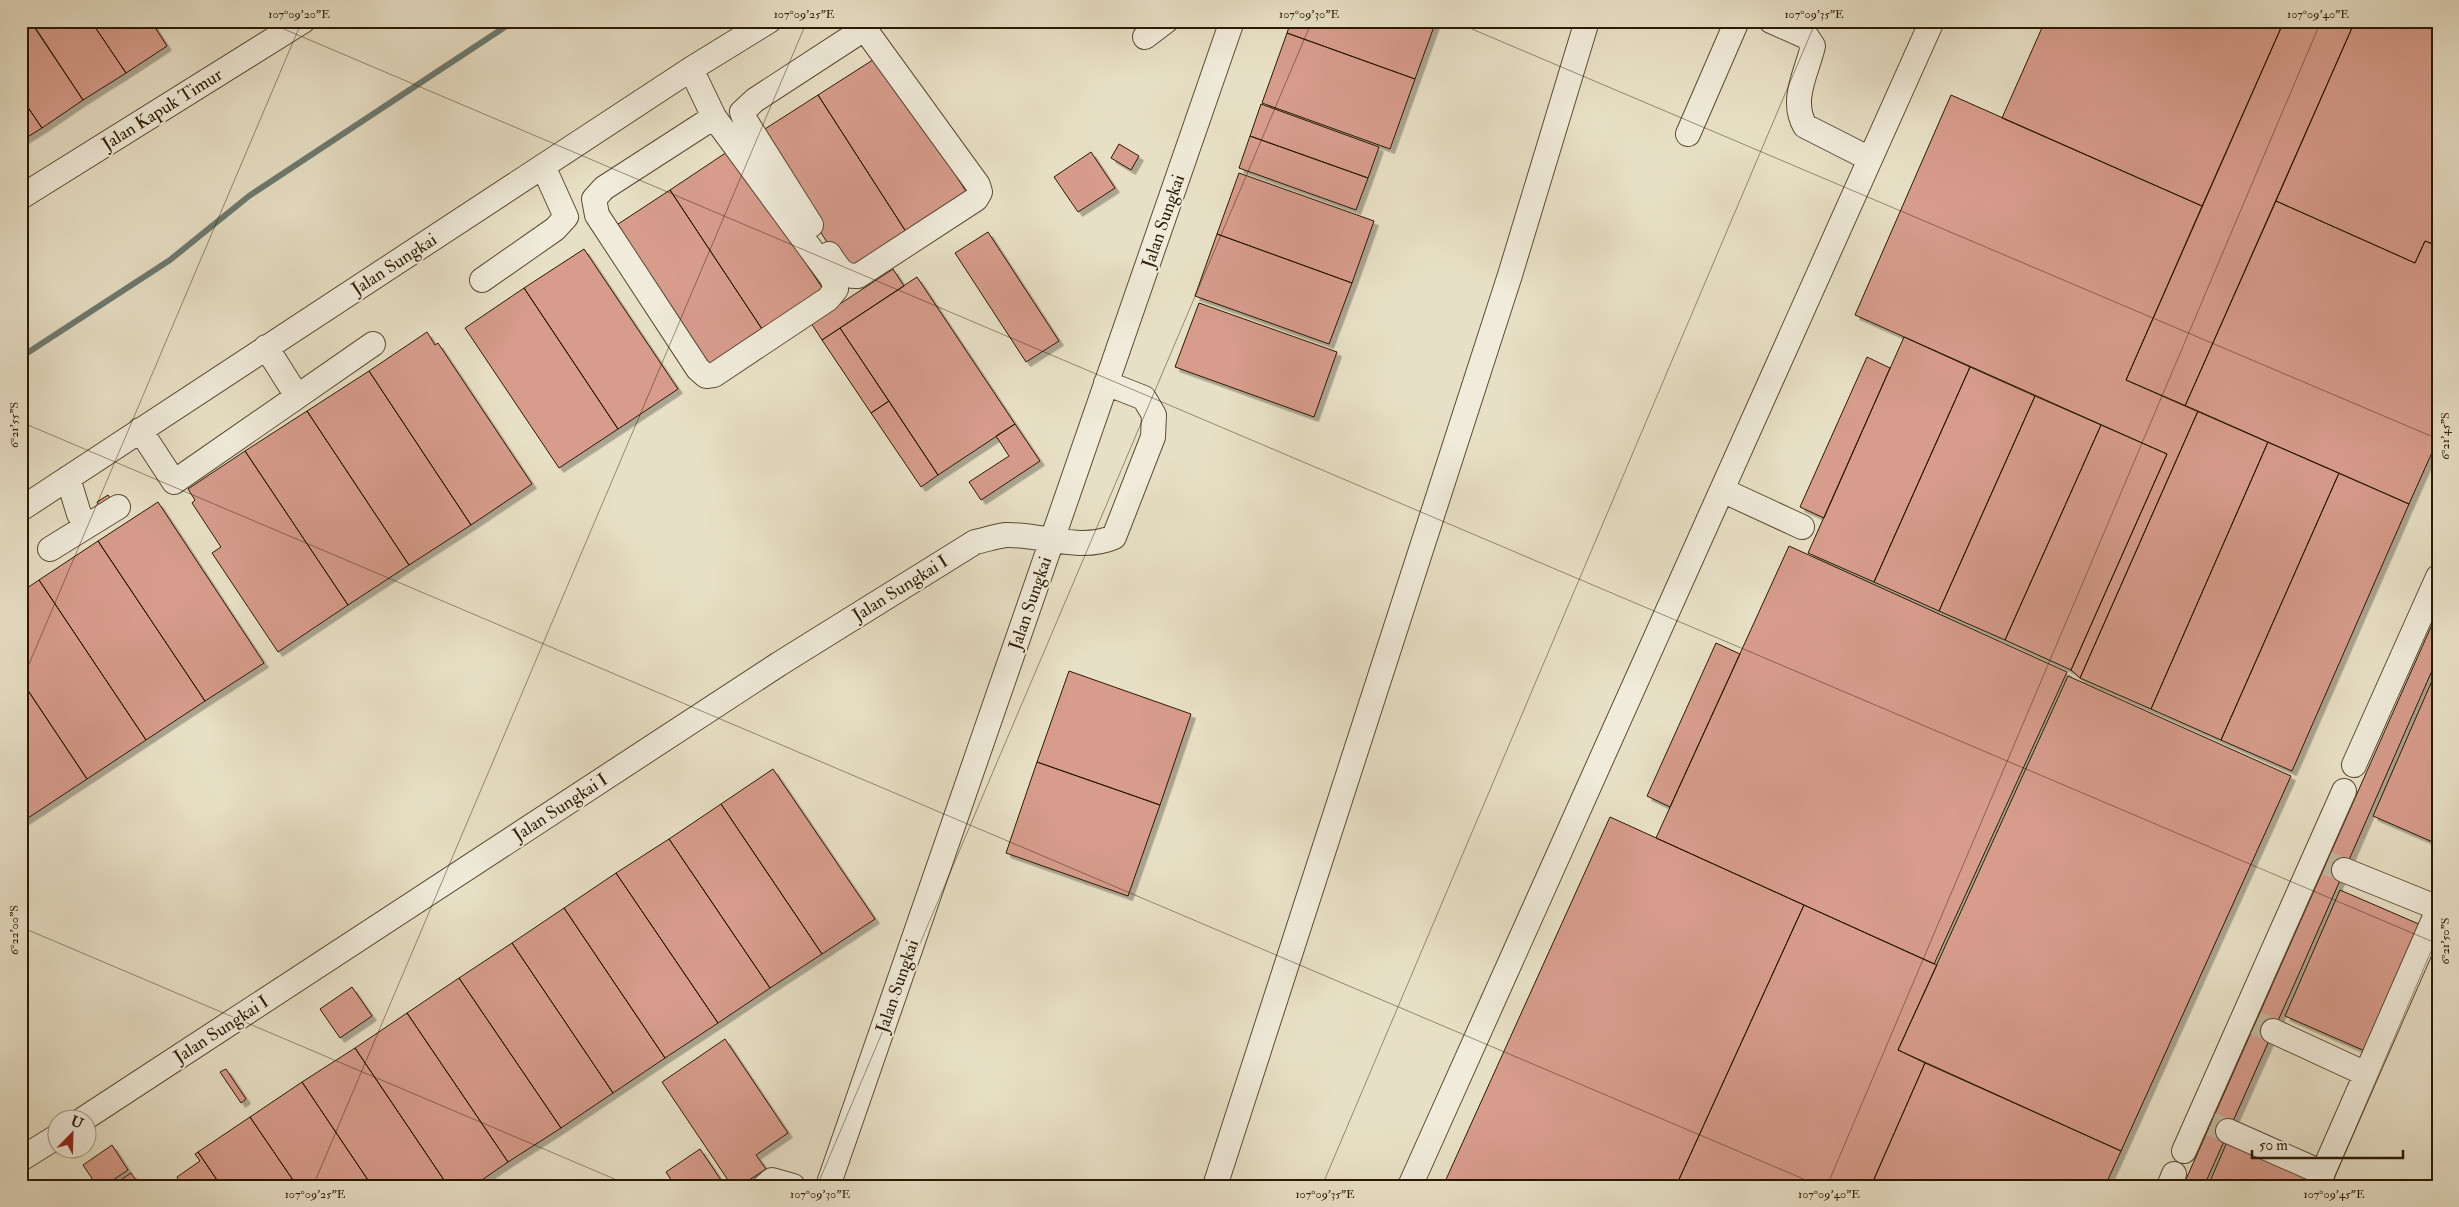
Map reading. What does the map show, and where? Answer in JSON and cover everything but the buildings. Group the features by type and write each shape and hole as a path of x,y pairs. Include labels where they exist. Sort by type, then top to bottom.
{"street":[{"name":"Jalan Kapuk Timur","path":"21,197 303,21"},
{"name":"Jalan Sungkai","path":"21,509 691,69 769,21"},
{"path":"1145,37 1166,21"},
{"name":"Jalan Sungkai","path":"828,1186 1232,21"},
{"path":"1215,1186 1506,285 1588,21"},
{"path":"1688,134 1737,21"},
{"path":"1771,21 1807,36 1813,46 1798,97 1797,107 1805,126 1870,159"},
{"path":"1410,1186 1932,21"},
{"path":"861,25 978,185 980,192 976,199 858,276 849,277 840,271 745,120 742,112 861,25"},
{"path":"691,69 714,117 832,278 836,289 828,300 714,375 706,376 698,369 597,215 594,199 604,188 714,117"},
{"path":"482,280 555,229 566,217 543,166"},
{"path":"140,430 174,482 373,344"},
{"path":"266,347 297,396"},
{"name":"Jalan Sungkai I","path":"97,1110 779,664 975,542 1005,535 1102,543 1114,538 1153,437 1154,415 1144,398 1106,383"},
{"path":"68,478 79,514 87,524"},
{"path":"1722,490 1802,527"},
{"path":"50,549 87,524 118,507"},
{"path":"2354,765 2438,576"},
{"path":"2184,1151 2212,1125 2257,1024 2328,864 2344,791"},
{"path":"2212,1125 2320,1179 2438,909 2328,864"},
{"path":"2257,1024 2366,1074"},
{"path":"21,1159 48,1142"},
{"path":"766,1186 772,1180 793,1186"}],"waterway":[{"path":"21,357 170,260 249,196 514,21"}],"tunnel":[{"path":"2327,863 2344,870"},
{"path":"2256,1023 2273,1031"},
{"path":"2211,1124 2228,1131"}]}
